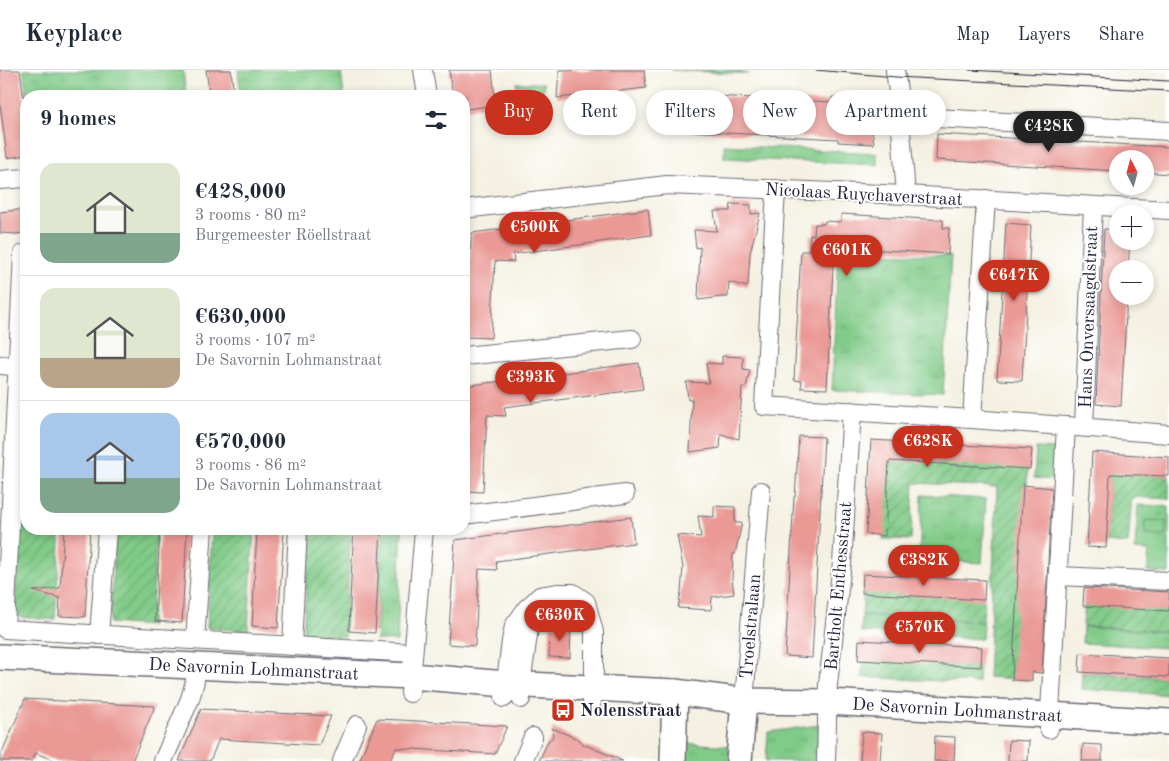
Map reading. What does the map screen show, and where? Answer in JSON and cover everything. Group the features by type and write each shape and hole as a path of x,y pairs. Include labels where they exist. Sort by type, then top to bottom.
{"street":[{"path":"423,70 426,90"},
{"path":"895,70 897,90"},
{"path":"946,119 1169,131"},
{"path":"901,135 906,195"},
{"path":"0,180 20,178"},
{"name":"Nicolaas Ruychaverstraat","path":"470,207 667,185 906,195 1169,210"},
{"path":"776,189 764,406 1169,434"},
{"path":"972,420 986,199"},
{"name":"Hans Onversaagdstraat","path":"1050,722 1058,576 1075,427 1093,206"},
{"path":"470,355 632,339"},
{"path":"0,365 20,366"},
{"name":"De Savornin Lohmanstraat","path":"20,397 5,629 292,646 411,674 513,691 674,699 828,702 1050,722 1169,722"},
{"name":"Bartholt Enthesstraat","path":"826,761 828,684 842,564 852,411"},
{"name":"Troelstralaan","path":"739,761 762,491"},
{"path":"470,514 625,494"},
{"path":"99,634 107,535"},
{"path":"195,640 202,535"},
{"path":"292,646 298,535"},
{"path":"411,674 424,535"},
{"path":"1058,576 1169,581"},
{"path":"513,691 511,641 514,626 527,608 540,596 573,593 586,602 594,632 593,695"},
{"name":"De Savornin Lohmanstraat","path":"0,656 195,673"},
{"name":"De Savornin Lohmanstraat","path":"0,669 195,673 411,674"},
{"path":"163,761 190,699 195,673"},
{"path":"673,761 674,699"},
{"path":"342,761 357,725"},
{"path":"523,761 533,737"}],"green space":[{"path":"23,70 183,70 185,90 26,90"},
{"path":"238,70 341,70 343,90 240,90"},
{"path":"672,70 732,70 748,74"},
{"path":"516,83 544,83 544,90 517,90"},
{"path":"724,145 876,153 878,165 724,158"},
{"path":"838,251 951,256 943,395 832,390"},
{"path":"1036,448 1056,449 1055,480 1034,478"},
{"path":"888,456 1028,465 1016,679 988,677 997,487 914,483 911,540 883,539"},
{"path":"1110,473 1169,476 1169,499 1132,497 1128,544 1106,542"},
{"path":"922,495 986,499 982,563 919,559"},
{"path":"1138,505 1169,506 1169,573 1147,572 1149,551 1135,550"},
{"path":"20,514 20,535 61,535 55,620 14,617"},
{"path":"1145,520 1166,521 1165,536 1145,535"},
{"path":"116,535 157,535 151,626 110,623"},
{"path":"212,535 254,535 248,631 207,628"},
{"path":"310,535 351,535 345,637 303,634"},
{"path":"382,535 402,535 397,641 376,640"},
{"path":"864,590 984,597 983,622 862,615"},
{"path":"1085,604 1169,608 1169,632 1083,626"},
{"path":"862,615 983,622 982,639 861,632"},
{"path":"1083,626 1169,632 1169,648 1082,643"},
{"path":"863,659 979,665 978,683 862,677"},
{"path":"1082,673 1169,678 1169,695 1081,689"},
{"path":"819,725 817,761 766,761 768,732"},
{"path":"682,743 735,746 734,761 681,761"}],"building":[{"path":"0,70 20,70 23,90 20,90 20,156 7,158 0,103"},
{"path":"206,70 231,70 233,90 209,90"},
{"path":"449,70 492,70 494,90 485,90 485,107 470,109 470,90 452,90"},
{"path":"559,70 644,70 646,88 628,90 563,90 563,97 557,98"},
{"path":"733,97 743,97 743,134 733,133"},
{"path":"816,101 826,102 826,135 873,135 874,144 838,142 838,139 764,135 816,135"},
{"path":"937,135 1169,147 1169,174 1154,173 1154,150 1109,150 1109,170 936,160"},
{"path":"731,204 751,205 751,214 760,213 750,253 748,286 729,282 728,297 698,300 700,247 696,248 694,230 717,231 714,211 730,211"},
{"path":"648,209 651,235 513,254 514,262 495,261 491,338 470,337 470,253 472,233"},
{"path":"20,210 20,234 0,233 0,212"},
{"path":"841,214 943,220 943,228 949,228 948,254 834,247 827,389 801,388 802,381 794,380 801,251 809,251 810,235 814,235 815,224 824,224 825,221 841,222"},
{"path":"1006,223 1031,225 1022,381 997,380"},
{"path":"1104,229 1109,229 1109,250 1129,250 1129,260 1109,260 1109,305 1127,305 1121,406 1096,404"},
{"path":"722,356 743,357 743,369 750,370 746,387 742,387 739,439 721,434 720,448 690,452 692,399 688,400 686,382 709,383 706,363 722,364"},
{"path":"639,363 643,389 504,407 506,416 487,415 483,492 470,491 470,385"},
{"path":"799,436 824,437 812,658 785,656"},
{"path":"871,440 1032,449 1030,469 889,461 885,536 866,534"},
{"path":"1092,452 1169,457 1169,476 1110,474 1106,548 1087,547"},
{"path":"1023,485 1052,488 1042,673 1032,672 1032,681 1012,680"},
{"path":"714,506 735,507 735,523 742,523 735,554 733,554 732,579 734,594 712,597 711,610 678,608 683,567 677,535 701,537 698,516 714,517"},
{"path":"631,517 634,543 496,561 497,570 479,569 475,646 448,644 455,540"},
{"path":"64,535 90,535 85,617 59,616 60,598 33,591 60,588"},
{"path":"160,535 187,535 182,623 155,621"},
{"path":"257,535 284,535 278,628 252,626"},
{"path":"354,535 381,535 375,633 349,631"},
{"path":"863,574 985,580 984,600 862,593"},
{"path":"1084,588 1169,592 1169,611 1083,606"},
{"path":"550,625 571,626 570,658 549,657"},
{"path":"859,640 982,647 981,667 858,660"},
{"path":"1080,653 1169,658 1169,677 1079,672"},
{"path":"25,699 155,706 132,761 55,761 36,753 32,761 0,761"},
{"path":"201,709 331,716 319,745 219,739 210,761 179,761"},
{"path":"377,719 507,726 495,754 396,748 390,761 359,761"},
{"path":"552,728 623,761 539,761 548,741 553,737"},
{"path":"862,732 882,733 880,761 860,761"},
{"path":"935,736 955,737 954,761 934,761"},
{"path":"1009,740 1029,741 1028,761 1008,761"},
{"path":"1083,744 1102,745 1102,761 1082,761"}],"tram line":[{"path":"815,70 896,77 1169,91"},
{"path":"969,70 1169,81"}],"place":[{"name":"Nolensstraat","path":"563,710"}]}
